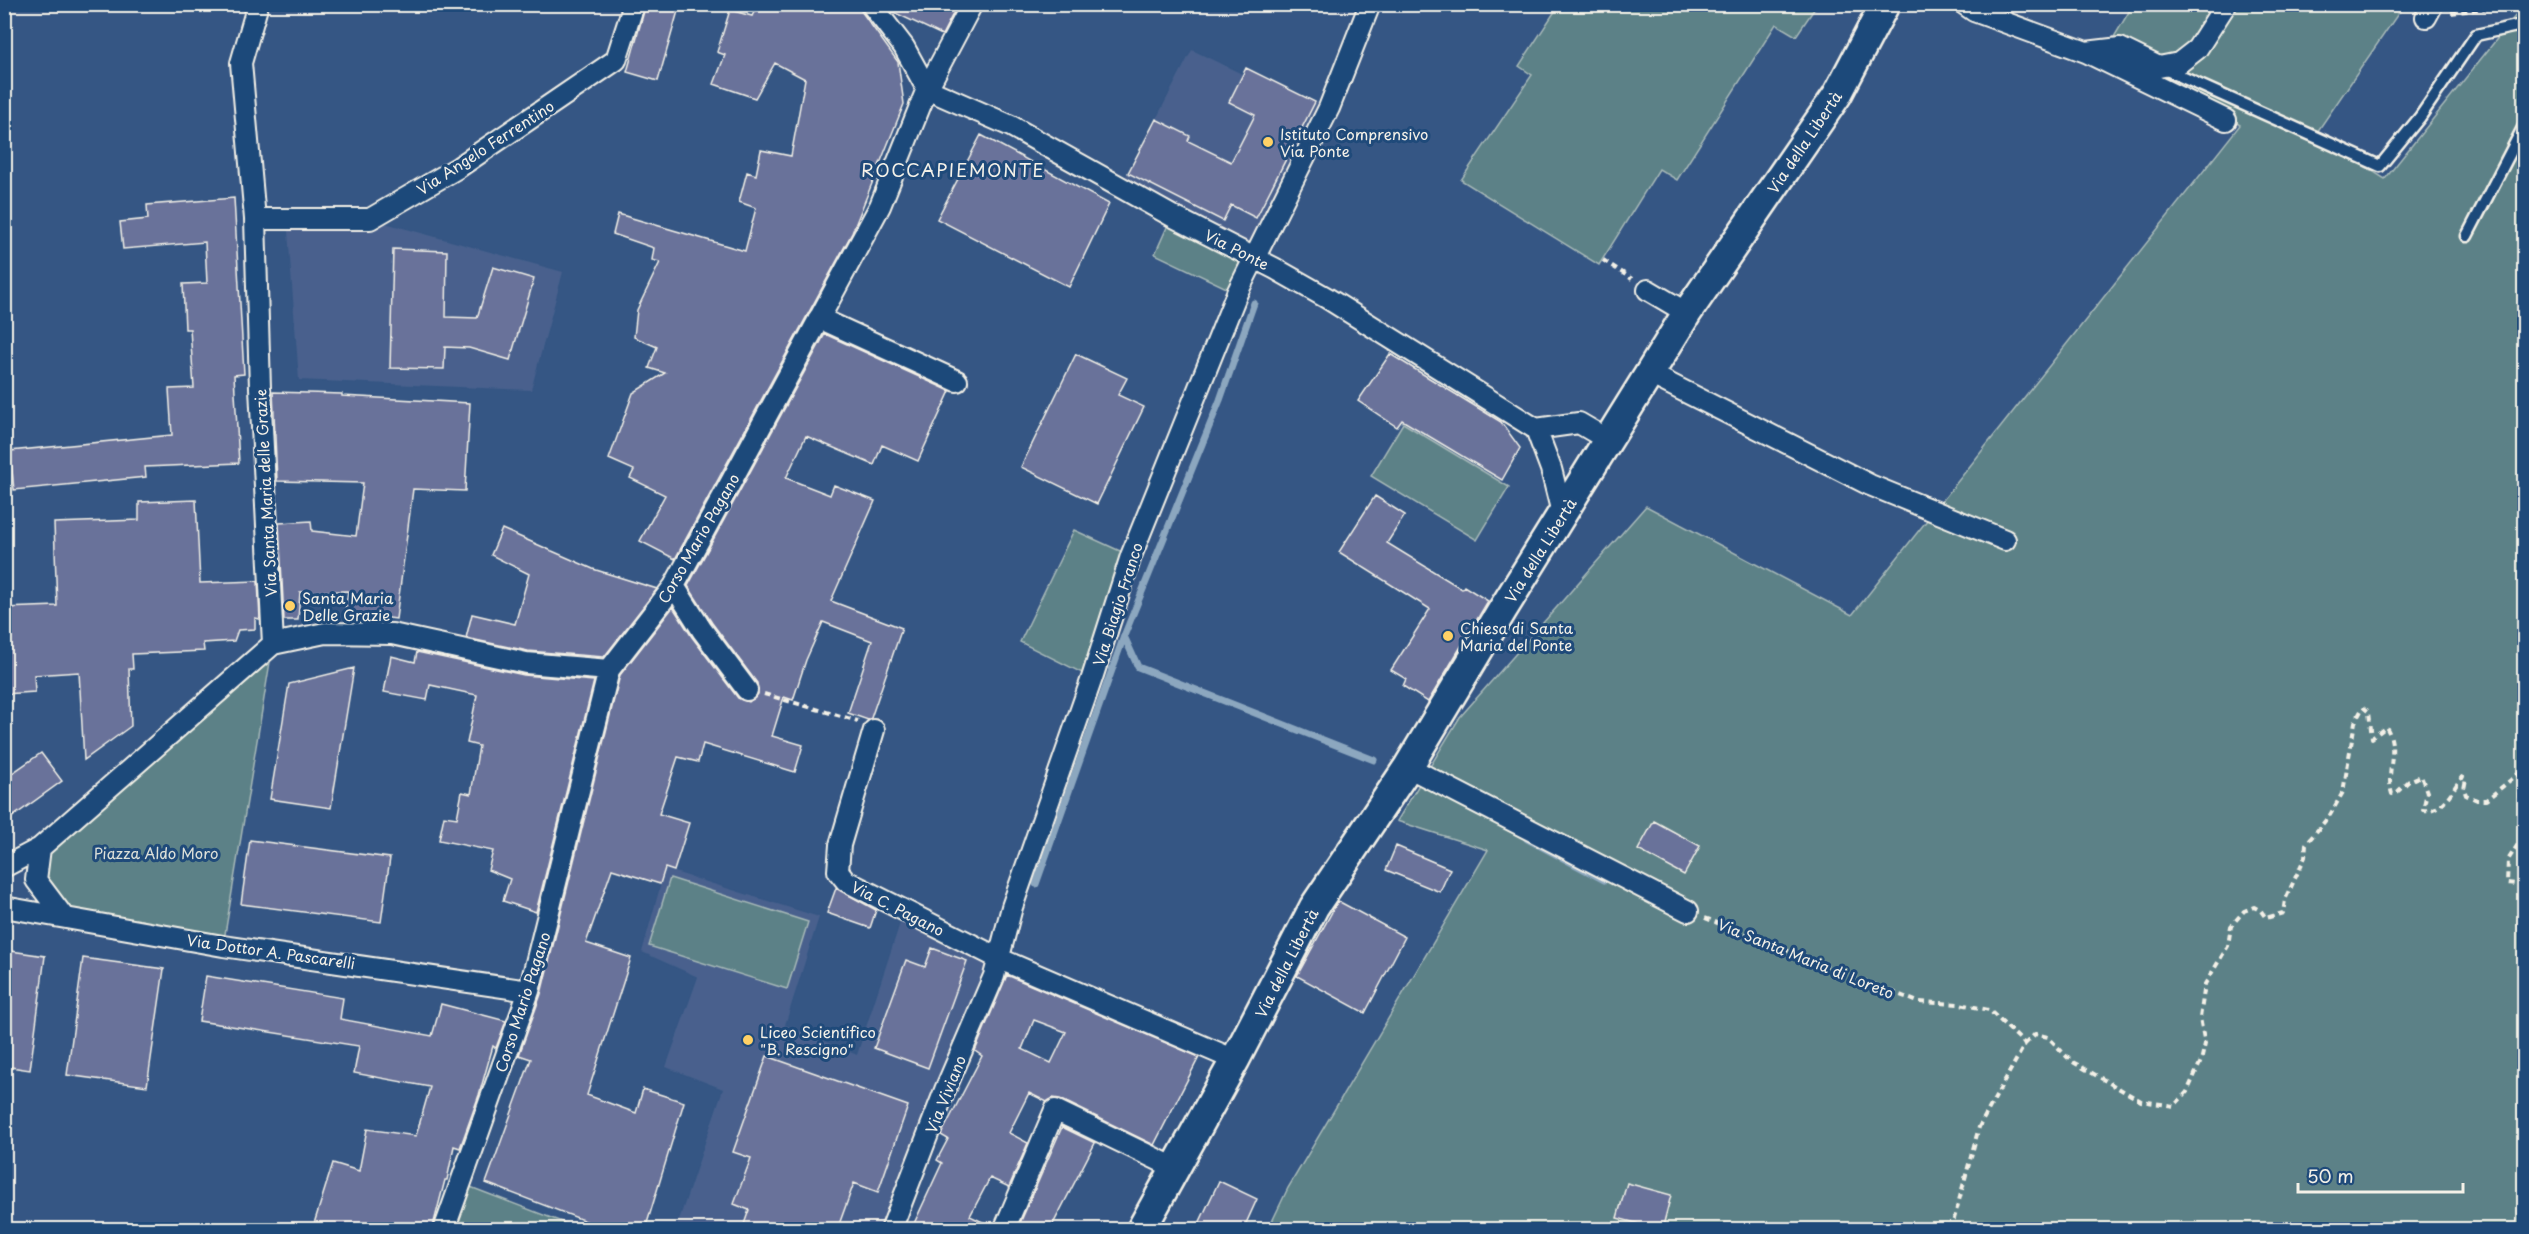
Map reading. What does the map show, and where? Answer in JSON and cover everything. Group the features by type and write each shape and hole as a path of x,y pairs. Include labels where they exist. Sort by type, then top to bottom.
{"main road":[{"name":"Via della Libertà","path":"1141,1230 1236,1060 1314,907 1408,767 1687,313 1837,95 1885,4"}],"street":[{"name":"Via Santa Maria delle Grazie","path":"258,4 241,63 255,219 260,388 273,644"},
{"name":"Via Angelo Ferrentino","path":"255,219 370,219 459,168 616,60 634,4"},
{"path":"872,4 904,47 927,89"},
{"name":"Corso Mario Pagano","path":"444,1230 529,991 609,670 674,586 880,206 927,89 972,4"},
{"name":"Via Biagio Franco","path":"1000,959 1012,907 1092,678 1131,556 1237,293 1329,108 1370,4"},
{"path":"1964,4 1974,11 2085,52 2226,120"},
{"path":"2085,52 2120,48 2159,67 2179,63 2197,49 2226,4"},
{"name":"Via Ponte","path":"927,89 1011,126 1172,216 1256,258 1327,298 1536,429"},
{"path":"1648,290 1687,313"},
{"path":"819,318 957,381"},
{"path":"1650,374 1870,484 2005,540"},
{"path":"1563,513 1551,469 1536,429 1579,423 1608,440"},
{"path":"1551,469 1563,481 1581,484"},
{"path":"674,586 702,630 747,690"},
{"path":"10,862 40,848 273,644 325,633 392,634 526,663 609,670"},
{"name":"Via C. Pagano","path":"874,730 840,845 838,871 846,881 1000,959 1236,1060"},
{"path":"1408,767 1688,911"},
{"path":"40,848 36,880 63,916"},
{"name":"Via Dottor A. Pascarelli","path":"8,908 222,946 529,991"},
{"name":"Via Viviano","path":"891,1230 1000,959"},
{"path":"1004,1230 1055,1110 1175,1168"}],"lane":[{"path":"2159,67 2380,166 2420,117 2476,35 2517,26 2524,28"},
{"path":"2467,236 2524,126"}],"path":[{"path":"2430,11 2496,7 2524,9"},
{"path":"1603,260 1648,290"},
{"path":"747,690 865,723 874,730"},
{"path":"1951,1230 1979,1127 2025,1044 2035,1034 2048,1037 2070,1061 2141,1101 2174,1106 2187,1092 2201,1060 2205,1044 2200,1018 2205,984 2228,946 2231,926 2244,911 2254,907 2266,918 2283,913 2285,900 2305,857 2306,844 2330,816 2343,792 2355,722 2363,706 2369,712 2373,738 2386,727 2389,732 2394,752 2389,783 2392,794 2395,794 2409,781 2421,776 2427,792 2423,810 2429,811 2441,805 2462,777 2466,779 2464,789 2466,795 2477,800 2486,800 2523,770 2519,802 2524,824 2522,838 2508,860 2507,883 2524,885"},
{"name":"Via Santa Maria di Loreto","path":"1688,911 1918,1002 1960,1004 1989,1010 2025,1044"}],"shaded area":[{"path":"1192,50 1242,74 1246,68 1329,108 1256,258 1118,187 1128,173"},
{"path":"287,218 370,219 563,272 531,390 299,380"},
{"name":"Liceo Scientifico \"B. Rescigno\"","path":"665,869 819,917 785,1025 857,1055 904,911 1000,959 891,1229 676,1229 723,1089 666,1067 698,977 642,952"}],"green space":[{"path":"1559,5 1817,5 1796,36 1776,24 1677,180 1659,169 1599,265 1461,180 1532,75 1519,66"},
{"path":"2133,5 2404,5 2315,135 2385,179 2524,5 2524,1229 1268,1230 1288,1188 1488,850 1397,821 1460,717 1646,506 1852,615 2240,125 2111,42"},
{"path":"1172,216 1256,258 1237,293 1155,254"},
{"path":"1403,423 1509,487 1477,540 1371,476"},
{"path":"1074,530 1131,556 1092,678 1020,642"},
{"name":"Piazza Aldo Moro","path":"273,644 223,946 63,916 37,880 40,848"},
{"path":"670,878 808,922 787,989 649,946"},
{"path":"460,1183 580,1229 444,1230"}],"building":[{"path":"646,4 680,4 658,81 627,72"},
{"path":"758,4 859,4 861,11 898,62 904,104 852,233 675,559 640,541 665,495 630,478 634,470 609,459 633,393 665,373 649,368 657,347 634,337 637,310 660,262 652,260 654,248 613,234 618,214 745,251 756,208 739,202 747,172 756,175 761,150 791,156 805,79 775,63 755,98 714,84 725,55 717,52 730,10 752,16"},
{"path":"887,4 958,4 942,35 891,11"},
{"name":"Istituto Comprensivo Via Ponte","path":"1246,68 1315,102 1256,218 1231,205 1223,221 1128,173 1156,119 1190,136 1188,141 1231,162 1255,115 1229,102"},
{"path":"981,135 1109,204 1069,287 937,219"},
{"path":"234,198 244,374 234,375 239,463 145,467 146,477 14,490 10,451 172,435 169,389 194,388 190,329 185,329 183,284 207,283 205,242 123,249 120,222 148,219 147,205"},
{"path":"393,249 447,251 446,317 477,318 493,267 534,279 510,360 469,348 445,347 444,369 390,368"},
{"path":"825,334 950,391 918,461 882,445 874,465 806,436 786,478 830,495 834,485 875,501 831,601 902,628 871,718 868,720 848,713 872,641 823,622 806,660 793,700 784,697 772,736 803,745 795,772 703,744 698,762 678,757 659,814 689,823 674,871 665,868 660,884 612,869 586,943 631,958 587,1095 636,1113 643,1089 684,1102 645,1230 609,1230 486,1183 531,1059 519,1055 541,994 620,675 673,607 692,637 738,698 749,702 758,694 757,683 712,623 688,586"},
{"path":"1076,354 1127,378 1118,395 1144,407 1097,504 1021,467"},
{"path":"1390,354 1501,422 1520,448 1502,480 1402,420 1397,427 1358,401"},
{"path":"273,392 342,394 342,396 470,403 465,491 413,489 396,619 345,612 348,591 300,592 298,620 284,620 279,523 311,521 312,531 356,536 363,483 277,481"},
{"path":"1375,496 1405,515 1387,543 1462,589 1464,586 1488,601 1428,702 1403,686 1406,679 1391,670 1430,609 1339,552"},
{"path":"196,500 200,583 258,581 260,619 255,618 255,629 238,630 234,641 203,643 204,651 132,654 133,669 129,669 131,726 84,760 79,672 34,675 35,692 4,694 4,608 57,606 54,523 139,520 139,502"},
{"path":"502,529 593,569 657,589 604,657 528,651 466,638 472,614 515,624 529,574 491,555"},
{"path":"417,652 524,675 594,681 536,912 503,901 510,879 488,870 493,851 439,840 444,816 457,818 462,792 471,794 479,746 467,743 477,695 430,685 427,700 384,692 391,656 415,662"},
{"path":"354,668 331,808 270,799 289,684"},
{"path":"41,753 62,781 4,823 4,779"},
{"path":"1654,821 1700,846 1684,875 1638,850"},
{"path":"250,840 390,858 381,922 241,904"},
{"path":"1396,846 1450,869 1440,892 1386,870"},
{"path":"836,888 876,910 870,928 827,913"},
{"path":"1338,901 1405,937 1365,1013 1297,976"},
{"path":"932,948 967,961 928,1068 874,1048 906,960 925,967"},
{"path":"4,950 45,956 30,1070 4,1066"},
{"path":"83,958 164,969 147,1086 67,1075"},
{"path":"1007,975 1199,1057 1154,1145 1060,1099 1053,1098 1047,1102 1029,1093 1009,1133 1028,1143 1009,1187 990,1178 970,1216 993,1227 992,1230 911,1230 942,1163 937,1160 948,1139 941,1135 982,1056 975,1051","holes":["1034,1020 1066,1032 1051,1063 1022,1049"]},
{"path":"206,976 343,998 340,1019 432,1036 441,1004 506,1021 496,1048 493,1046 460,1148 454,1146 447,1180 445,1180 432,1230 312,1230 333,1163 359,1171 367,1129 416,1136 430,1087 354,1073 359,1046 199,1021"},
{"path":"767,1056 908,1106 878,1192 854,1183 837,1230 742,1230 749,1210 734,1204 751,1158 733,1152"},
{"path":"1062,1127 1095,1143 1050,1230 1017,1230"},
{"path":"1219,1181 1257,1199 1243,1230 1196,1230"},
{"path":"1627,1183 1671,1195 1662,1230 1617,1218"}],"waterway":[{"path":"1036,884 1124,636 1220,400 1254,303"},
{"path":"1124,636 1138,667 1374,760"},
{"path":"1527,839 1604,880"}],"place":[{"name":"Istituto Comprensivo Via Ponte","path":"1268,142"},
{"name":"Santa Maria Delle Grazie","path":"290,606"},
{"name":"Chiesa di Santa Maria del Ponte","path":"1448,636"},
{"name":"Liceo Scientifico \"B. Rescigno\"","path":"748,1040"}],"district":[{"name":"ROCCAPIEMONTE","path":"953,169"}]}
